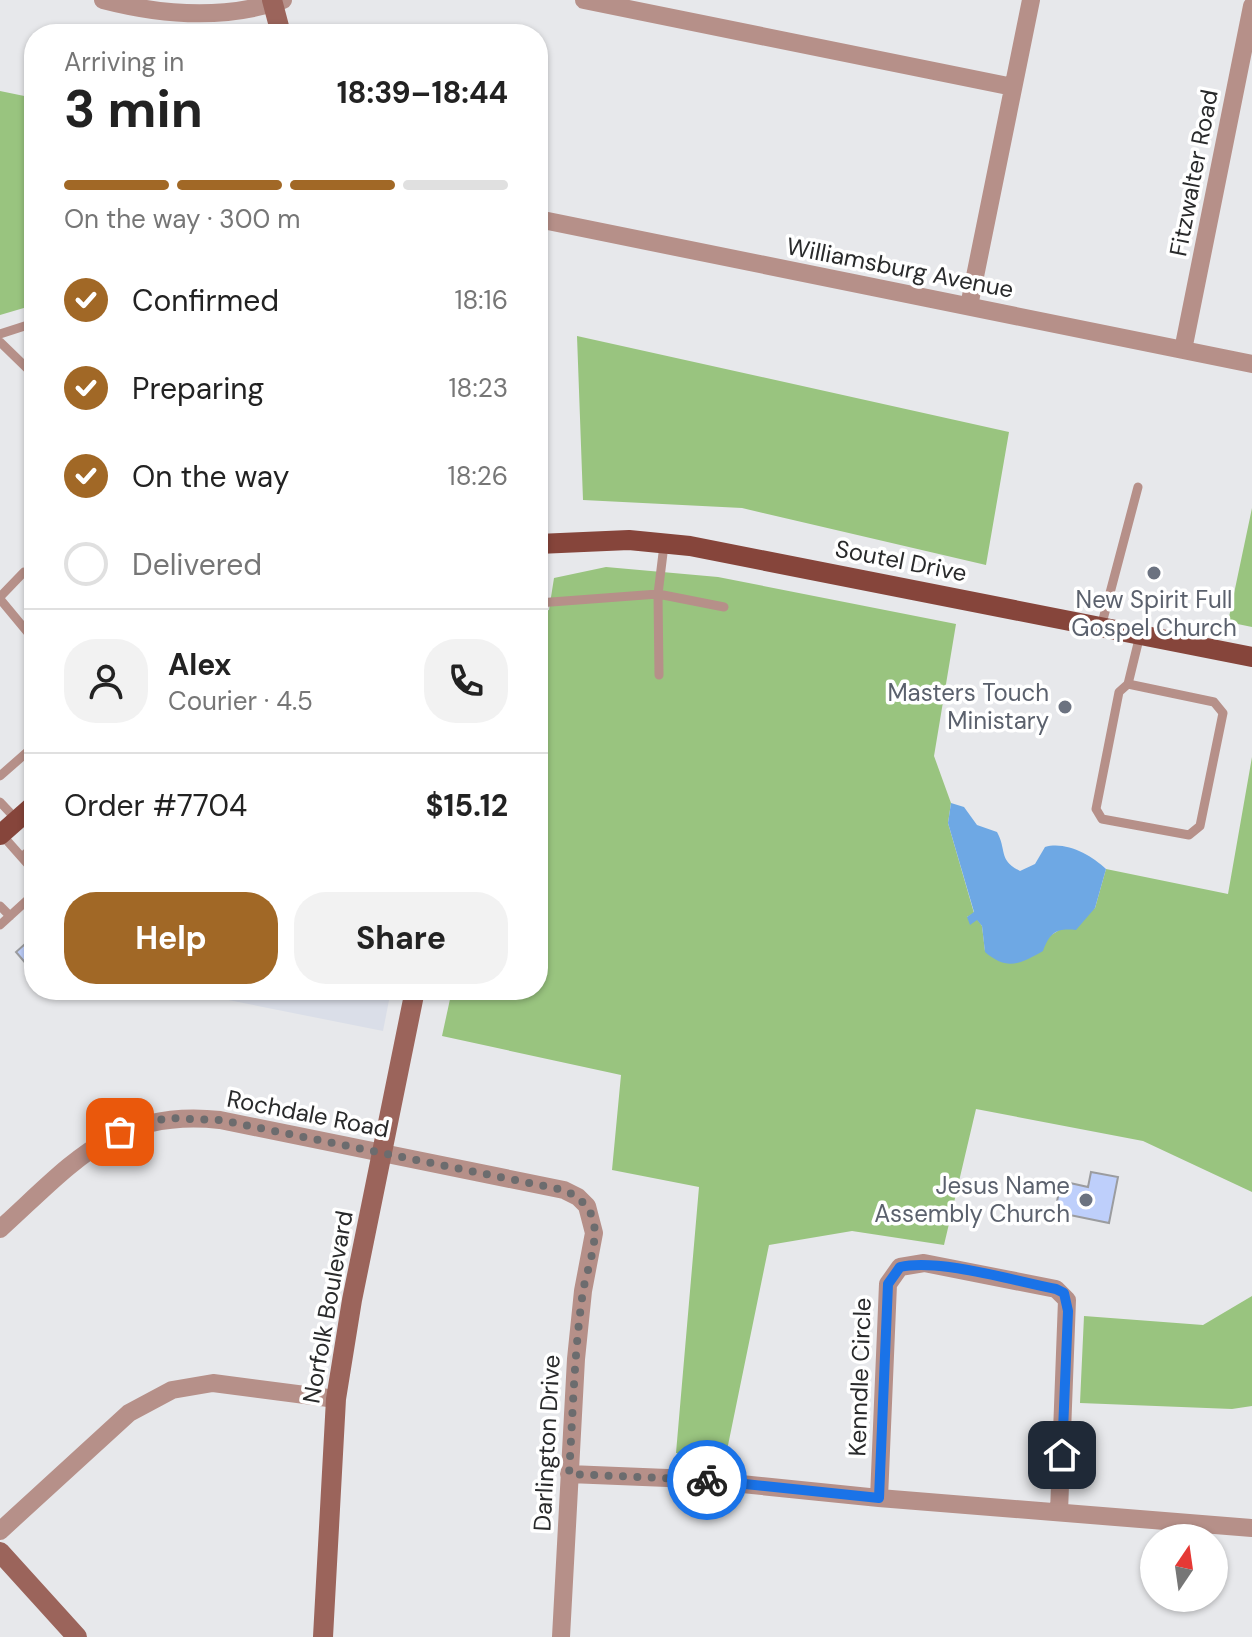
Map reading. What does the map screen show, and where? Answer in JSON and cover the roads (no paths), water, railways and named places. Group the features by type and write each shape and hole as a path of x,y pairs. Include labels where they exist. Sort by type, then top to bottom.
{"main road":[{"name":"Soutel Drive","path":"548,544 629,540 731,553 1252,657"}],"street":[{"path":"103,0 166,13 222,12 276,1 279,24"},
{"path":"584,0 1013,87"},
{"path":"969,306 1031,0"},
{"name":"Fitzwalter Road","path":"1183,350 1252,6"},
{"name":"Williamsburg Avenue","path":"548,221 1252,364"},
{"name":"Norfolk Boulevard","path":"323,1637 336,1399 413,1000"},
{"name":"Rochdale Road","path":"0,1229 77,1159 100,1143 131,1128 166,1118 220,1120 564,1190 587,1206"},
{"name":"Darlington Drive","path":"561,1637 577,1345 594,1233 587,1206"},
{"name":"Kenndle Circle","path":"879,1498 888,1284 900,1267 924,1263 1056,1289 1067,1300 1059,1512"},
{"path":"0,1531 129,1413 172,1390 213,1383 336,1399"},
{"path":"569,1474 692,1479 879,1498 1252,1528"},
{"path":"0,1552 77,1637"}],"lane":[{"path":"0,334 24,326"},
{"path":"0,342 24,365"},
{"path":"1101,627 1138,487"},
{"path":"659,675 658,594 664,545"},
{"path":"24,572 0,598 24,628"},
{"path":"548,602 658,594 724,607"},
{"path":"1128,684 1214,702 1223,713 1200,826 1189,835 1102,819 1096,809 1119,692 1128,684 1140,635"},
{"path":"0,776 24,755"},
{"path":"0,802 17,822 24,859"},
{"path":"0,925 24,903"},
{"path":"0,906 10,916"}],"water":[{"path":"951,803 964,807 977,825 997,832 1006,859 1020,871 1035,864 1045,847 1053,846 1078,850 1100,864 1106,869 1095,908 1076,930 1055,933 1048,939 1043,951 1027,959 1014,964 993,958 985,952 982,926 977,920 970,925 967,917 974,912 948,823"}],"place":[{"name":"New Spirit Full Gospel Church","path":"1154,573"},
{"name":"Masters Touch Ministary","path":"1065,707"},
{"name":"Jesus Name Assembly Church","path":"1086,1200"}]}
